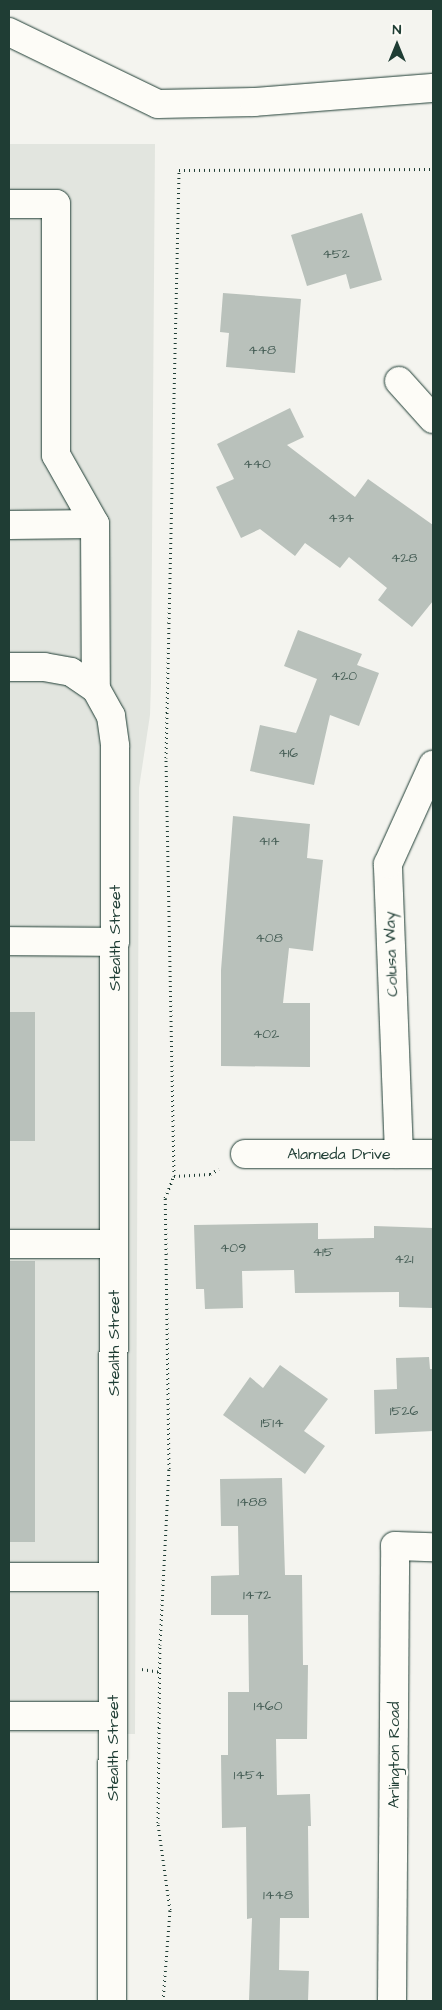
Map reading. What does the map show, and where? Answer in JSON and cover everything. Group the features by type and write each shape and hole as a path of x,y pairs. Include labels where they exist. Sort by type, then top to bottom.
{"street":[{"path":"9,32 158,104 254,102 433,88"},
{"path":"9,204 56,204 56,456 95,524 96,689"},
{"path":"399,381 433,419"},
{"path":"9,524 95,524"},
{"path":"9,667 44,667 71,672 96,689"},
{"name":"Stealth Street","path":"96,689 111,716 115,746 112,2001"},
{"name":"Colusa Way","path":"399,1154 388,864 433,765"},
{"path":"9,941 115,942"},
{"name":"Alameda Drive","path":"245,1154 433,1154"},
{"path":"9,1244 114,1244"},
{"name":"Arlington Road","path":"392,2001 395,1546 433,1547"},
{"path":"9,1577 113,1577"},
{"path":"9,1716 113,1716"}],"path":[{"path":"163,2001 170,1910 158,1823 160,1644 169,1469 165,1198 174,1176 166,758 179,170 433,170"},
{"path":"174,1176 210,1174 245,1154"}],"shaded area":[{"path":"9,144 155,144 151,683 150,715 139,788 135,1734 9,1733"}],"building":[{"path":"362,213 382,280 350,289 346,274 307,286 291,235"},
{"path":"223,293 301,299 295,373 226,367 229,333 220,332"},
{"path":"290,408 304,437 287,445 355,497 368,479 433,525 433,601 412,627 378,600 387,588 349,557 340,568 305,543 295,556 260,529 241,538 216,487 234,479 217,444"},
{"path":"298,630 362,654 357,665 379,673 359,726 330,715 314,785 250,771 260,725 296,733 317,679 284,666"},
{"path":"233,816 310,824 307,858 323,860 313,951 289,948 283,1003 310,1003 310,1067 221,1066 221,970"},
{"path":"9,1012 35,1012 35,1141 9,1141"},
{"path":"318,1223 318,1239 374,1238 374,1226 433,1228 433,1308 399,1307 399,1292 295,1293 294,1270 242,1271 243,1308 205,1309 204,1289 196,1289 194,1225"},
{"path":"9,1261 35,1261 35,1542 9,1542"},
{"path":"429,1357 430,1369 433,1369 433,1431 375,1434 374,1390 397,1389 396,1358"},
{"path":"280,1365 328,1399 304,1431 325,1446 305,1474 223,1415 250,1377 263,1388"},
{"path":"282,1478 285,1575 302,1575 303,1665 308,1665 307,1739 276,1739 277,1795 310,1794 311,1826 308,1826 309,1918 280,1918 279,1970 309,1971 308,2001 249,2001 252,1918 247,1919 246,1827 222,1828 221,1755 228,1755 228,1692 249,1692 248,1615 211,1615 211,1576 239,1575 238,1526 221,1526 220,1479"}]}
